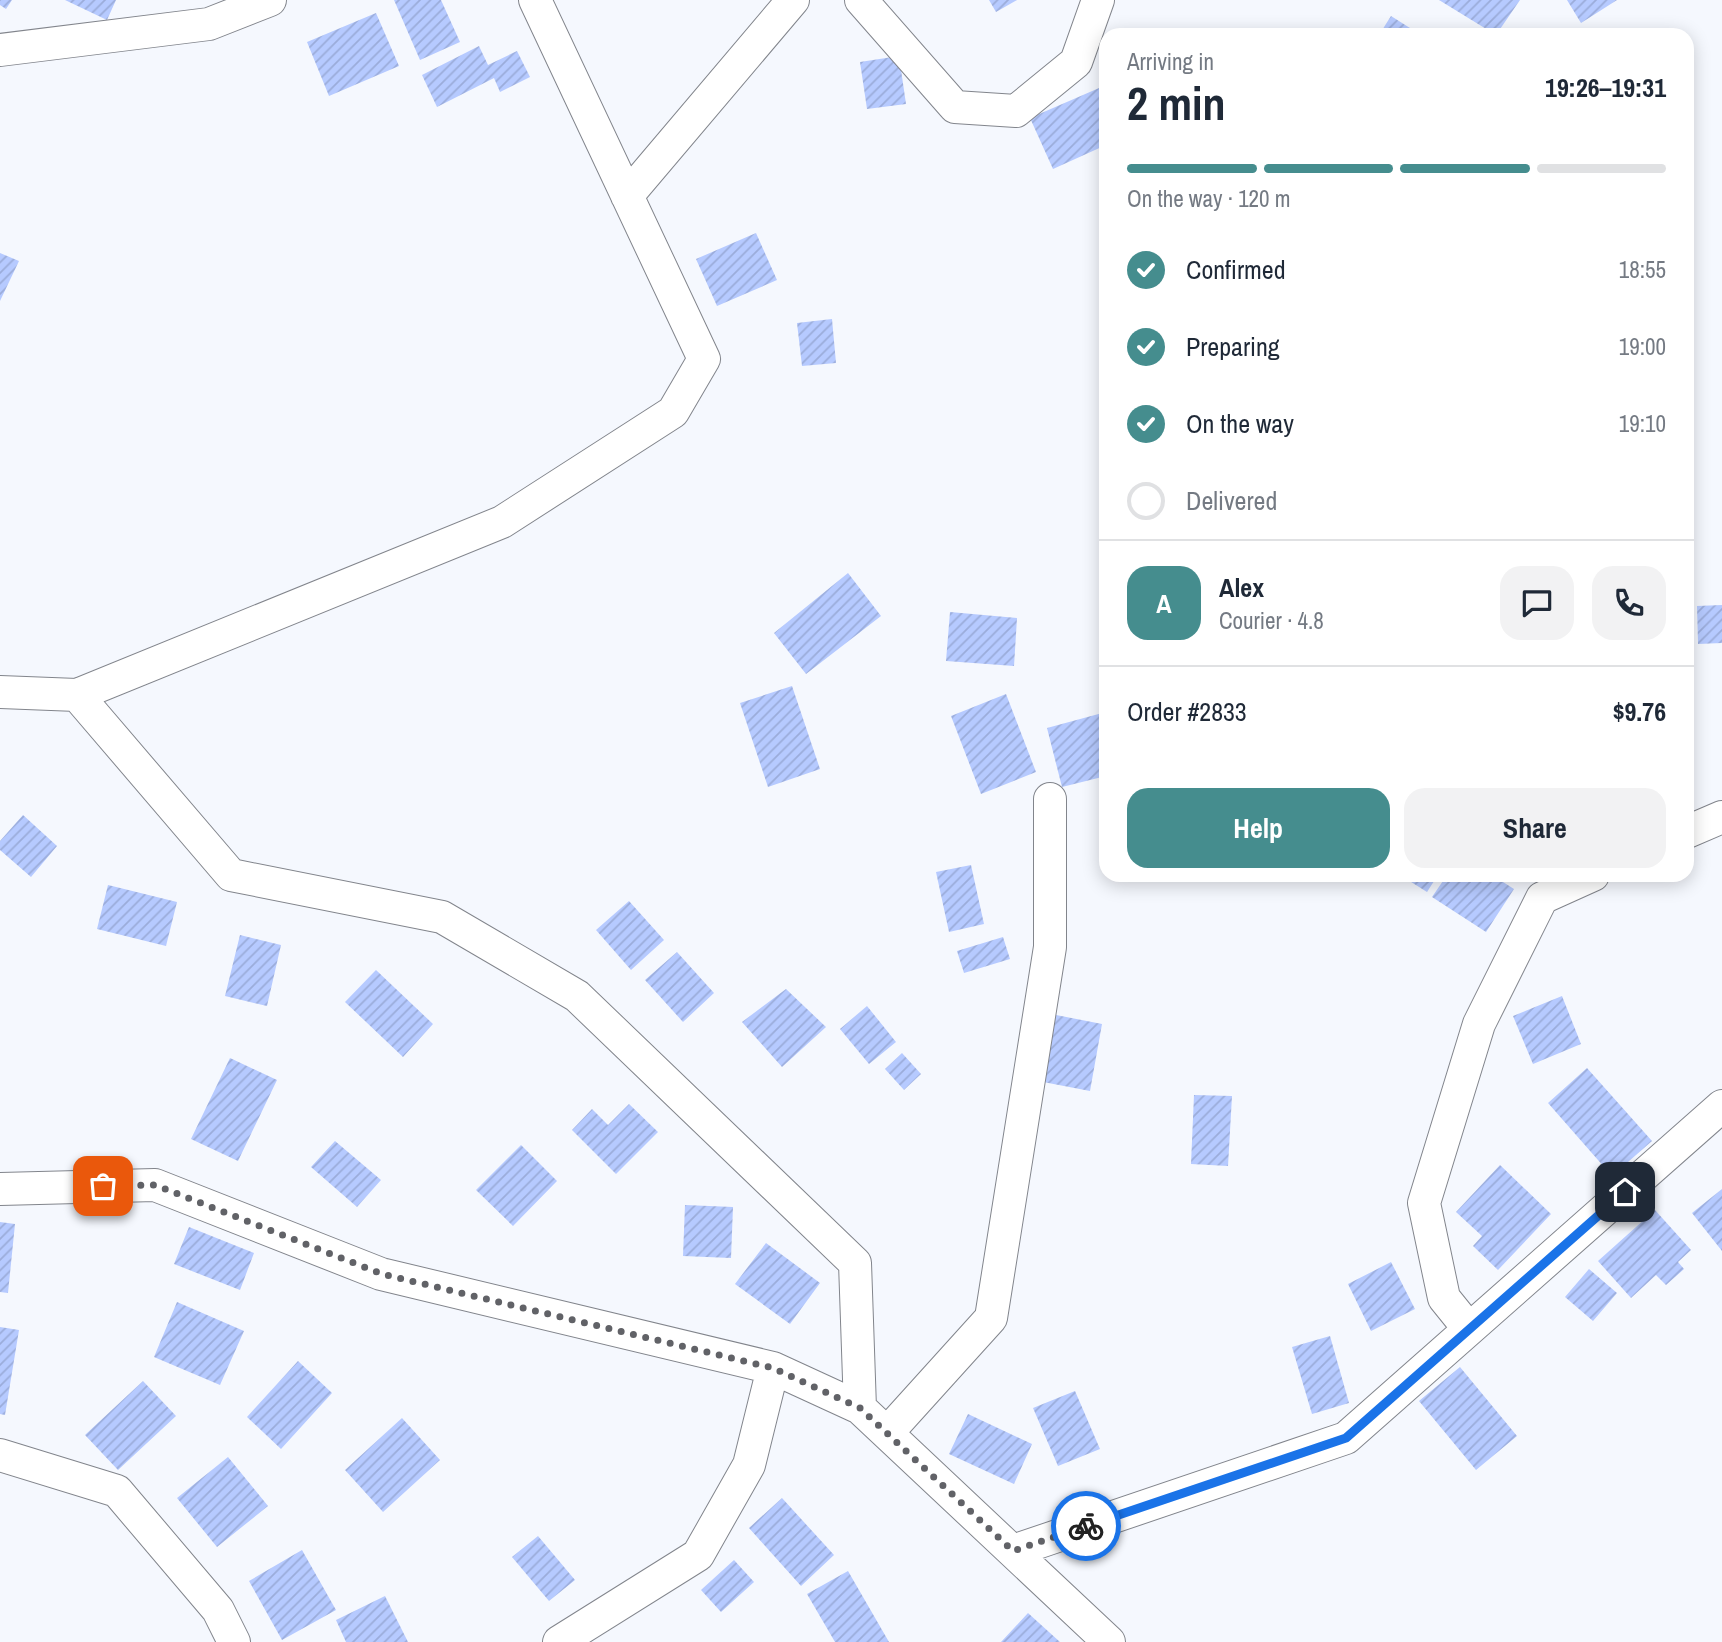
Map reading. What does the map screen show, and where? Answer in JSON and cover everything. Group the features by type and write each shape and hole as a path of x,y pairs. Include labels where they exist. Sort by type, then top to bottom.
{"street":[{"path":"0,50 209,24 270,0"},
{"path":"0,692 77,695 502,522 673,412 704,359 535,0"},
{"path":"627,196 793,0"},
{"path":"861,0 955,107 1016,111 1076,62 1098,0"},
{"path":"77,695 231,875 442,917 577,996 855,1263 860,1408"},
{"path":"887,1433 991,1318 1051,947 1050,799"},
{"path":"1694,829 1722,817"},
{"path":"1469,1329 1444,1298 1424,1203 1479,1024 1542,898 1577,882"},
{"path":"1013,1551 1346,1438 1722,1106"},
{"path":"0,1189 155,1185 382,1274 773,1368 860,1408 1109,1642"},
{"path":"558,1642 698,1555 749,1465 773,1368"},
{"path":"0,1455 117,1491 218,1610 234,1642"}],"building":[{"path":"0,0 12,0 6,9 0,5"},
{"path":"65,0 116,0 107,20"},
{"path":"394,0 441,0 460,42 420,60"},
{"path":"989,0 1017,0 996,12"},
{"path":"1439,0 1520,0 1501,28 1485,28"},
{"path":"1567,0 1617,0 1581,23"},
{"path":"376,13 399,66 329,96 307,42"},
{"path":"1391,16 1410,28 1383,28"},
{"path":"479,46 488,65 517,51 530,77 500,92 494,78 437,107 422,75"},
{"path":"899,56 906,104 867,109 860,62"},
{"path":"1099,88 1099,148 1053,169 1030,118"},
{"path":"756,233 777,280 717,306 696,259"},
{"path":"0,253 19,261 0,301"},
{"path":"832,319 836,363 802,366 797,323"},
{"path":"848,573 881,616 806,674 774,633"},
{"path":"1722,605 1722,643 1698,644 1697,606"},
{"path":"950,612 1017,618 1014,666 946,661"},
{"path":"792,686 820,769 768,787 740,703"},
{"path":"1006,694 1036,772 981,794 951,716"},
{"path":"1099,714 1099,778 1062,787 1047,728"},
{"path":"23,815 57,846 31,877 0,850 0,841"},
{"path":"971,865 984,924 949,932 936,872"},
{"path":"1411,882 1433,882 1427,892"},
{"path":"1442,882 1503,882 1514,889 1486,932 1432,897"},
{"path":"108,885 177,902 166,946 97,929"},
{"path":"629,901 664,940 631,970 596,930"},
{"path":"240,935 281,945 267,1006 225,996"},
{"path":"1003,937 1010,959 964,973 957,951"},
{"path":"677,952 714,993 683,1022 645,980"},
{"path":"376,970 433,1024 403,1057 345,1002"},
{"path":"786,989 826,1027 782,1067 742,1022"},
{"path":"1562,996 1581,1044 1533,1064 1513,1016"},
{"path":"867,1006 896,1042 869,1064 840,1029"},
{"path":"1051,1014 1102,1024 1090,1091 1038,1081"},
{"path":"902,1053 921,1074 904,1090 885,1069"},
{"path":"230,1058 277,1080 238,1161 191,1139"},
{"path":"1587,1068 1652,1141 1612,1176 1548,1103"},
{"path":"1194,1095 1232,1096 1228,1166 1191,1164"},
{"path":"629,1104 658,1132 616,1174 572,1130 592,1109 608,1125"},
{"path":"335,1141 381,1180 357,1207 311,1167"},
{"path":"521,1145 557,1181 513,1226 476,1190"},
{"path":"1500,1165 1551,1214 1498,1270 1473,1246 1482,1236 1456,1212"},
{"path":"1722,1189 1722,1251 1692,1213"},
{"path":"685,1205 733,1207 731,1258 683,1256"},
{"path":"1655,1210 1691,1250 1678,1262 1684,1269 1666,1285 1656,1275 1631,1298 1598,1261"},
{"path":"0,1222 15,1224 8,1293 0,1292"},
{"path":"189,1227 254,1253 240,1290 174,1264"},
{"path":"766,1243 820,1283 790,1324 735,1284"},
{"path":"1391,1262 1415,1309 1371,1331 1348,1284"},
{"path":"1589,1269 1617,1293 1593,1321 1565,1297"},
{"path":"177,1302 244,1331 220,1385 154,1357"},
{"path":"0,1327 19,1330 5,1415 0,1414"},
{"path":"1330,1336 1349,1403 1312,1414 1292,1347"},
{"path":"298,1361 332,1393 281,1449 247,1417"},
{"path":"1460,1367 1517,1436 1476,1470 1419,1401"},
{"path":"143,1381 176,1416 118,1470 85,1435"},
{"path":"1075,1391 1100,1449 1058,1466 1033,1408"},
{"path":"968,1414 1032,1444 1014,1484 949,1454"},
{"path":"402,1418 440,1460 383,1512 345,1470"},
{"path":"228,1457 268,1506 217,1547 177,1498"},
{"path":"782,1498 834,1555 801,1586 749,1528"},
{"path":"538,1536 575,1580 549,1601 512,1557"},
{"path":"302,1550 336,1610 282,1640 249,1581"},
{"path":"734,1560 754,1582 721,1612 701,1590"},
{"path":"848,1571 889,1642 835,1642 807,1594"},
{"path":"385,1596 408,1642 346,1642 336,1620"},
{"path":"1028,1613 1060,1642 1001,1642"}],"way so far":[{"path":"103,1186 155,1185 382,1274 773,1368 860,1408 1013,1551 1086,1526"}],"route":[{"path":"1086,1526 1346,1438 1625,1192"}]}
